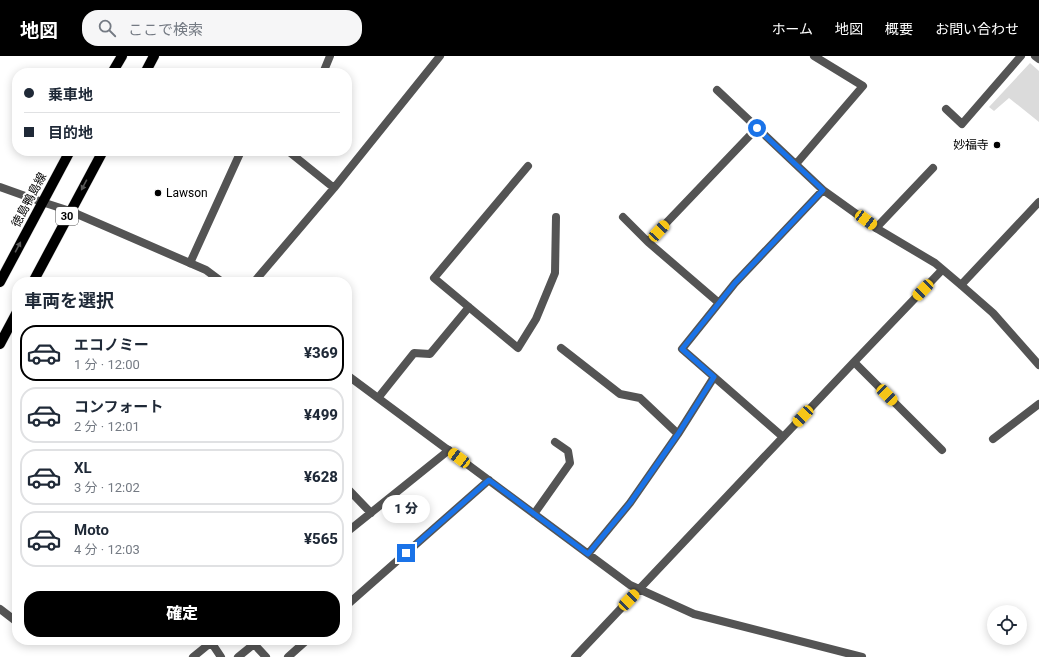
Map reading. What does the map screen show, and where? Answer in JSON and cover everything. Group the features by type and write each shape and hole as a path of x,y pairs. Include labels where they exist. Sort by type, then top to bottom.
{"main road":[{"path":"115,68 122,56"},
{"path":"148,68 154,56"},
{"name":"徳島鴨島線","path":"0,282 67,156"},
{"name":"30","path":"36,277 99,156"},
{"path":"0,344 12,324"}],"street":[{"path":"325,68 330,56"},
{"path":"258,277 334,188 440,56"},
{"path":"796,164 863,86 814,56"},
{"path":"946,109 962,124 1021,56"},
{"path":"1035,56 1039,59"},
{"path":"717,90 823,190 876,228 935,263 993,313 1039,366"},
{"path":"648,242 757,128"},
{"path":"190,263 238,156"},
{"path":"294,156 334,188"},
{"path":"528,166 434,278 518,348 536,319 555,274 556,217"},
{"path":"876,228 933,168"},
{"path":"0,187 70,211 206,270 215,277"},
{"path":"783,437 682,349 735,283 823,190"},
{"path":"960,285 1039,202"},
{"path":"623,217 648,242 719,304"},
{"path":"575,657 942,270"},
{"path":"378,398 414,352 430,354 469,307"},
{"path":"561,348 620,394 640,398 678,434"},
{"path":"854,362 942,450"},
{"path":"588,554 630,503 678,434 714,377"},
{"path":"352,379 630,585 694,614 843,655 862,657"},
{"path":"992,439 1039,404"},
{"path":"534,514 570,463 568,450 555,442"},
{"path":"352,528 449,450"},
{"path":"352,601 489,480"},
{"path":"352,493 371,513"},
{"path":"0,609 12,618"},
{"path":"193,657 206,645"},
{"path":"214,645 221,657"},
{"path":"238,657 253,645"},
{"path":"255,645 266,657"},
{"path":"288,657 301,645"}],"shaded area":[{"path":"1030,63 1039,71 1039,122 1009,98 994,111 989,107"}],"place":[{"name":"妙福寺","path":"997,145"},
{"name":"Lawson","path":"158,193"}],"route":[{"path":"406,553 489,480 588,554 630,503 678,434 714,377 682,349 735,283 823,190 757,128"}]}
